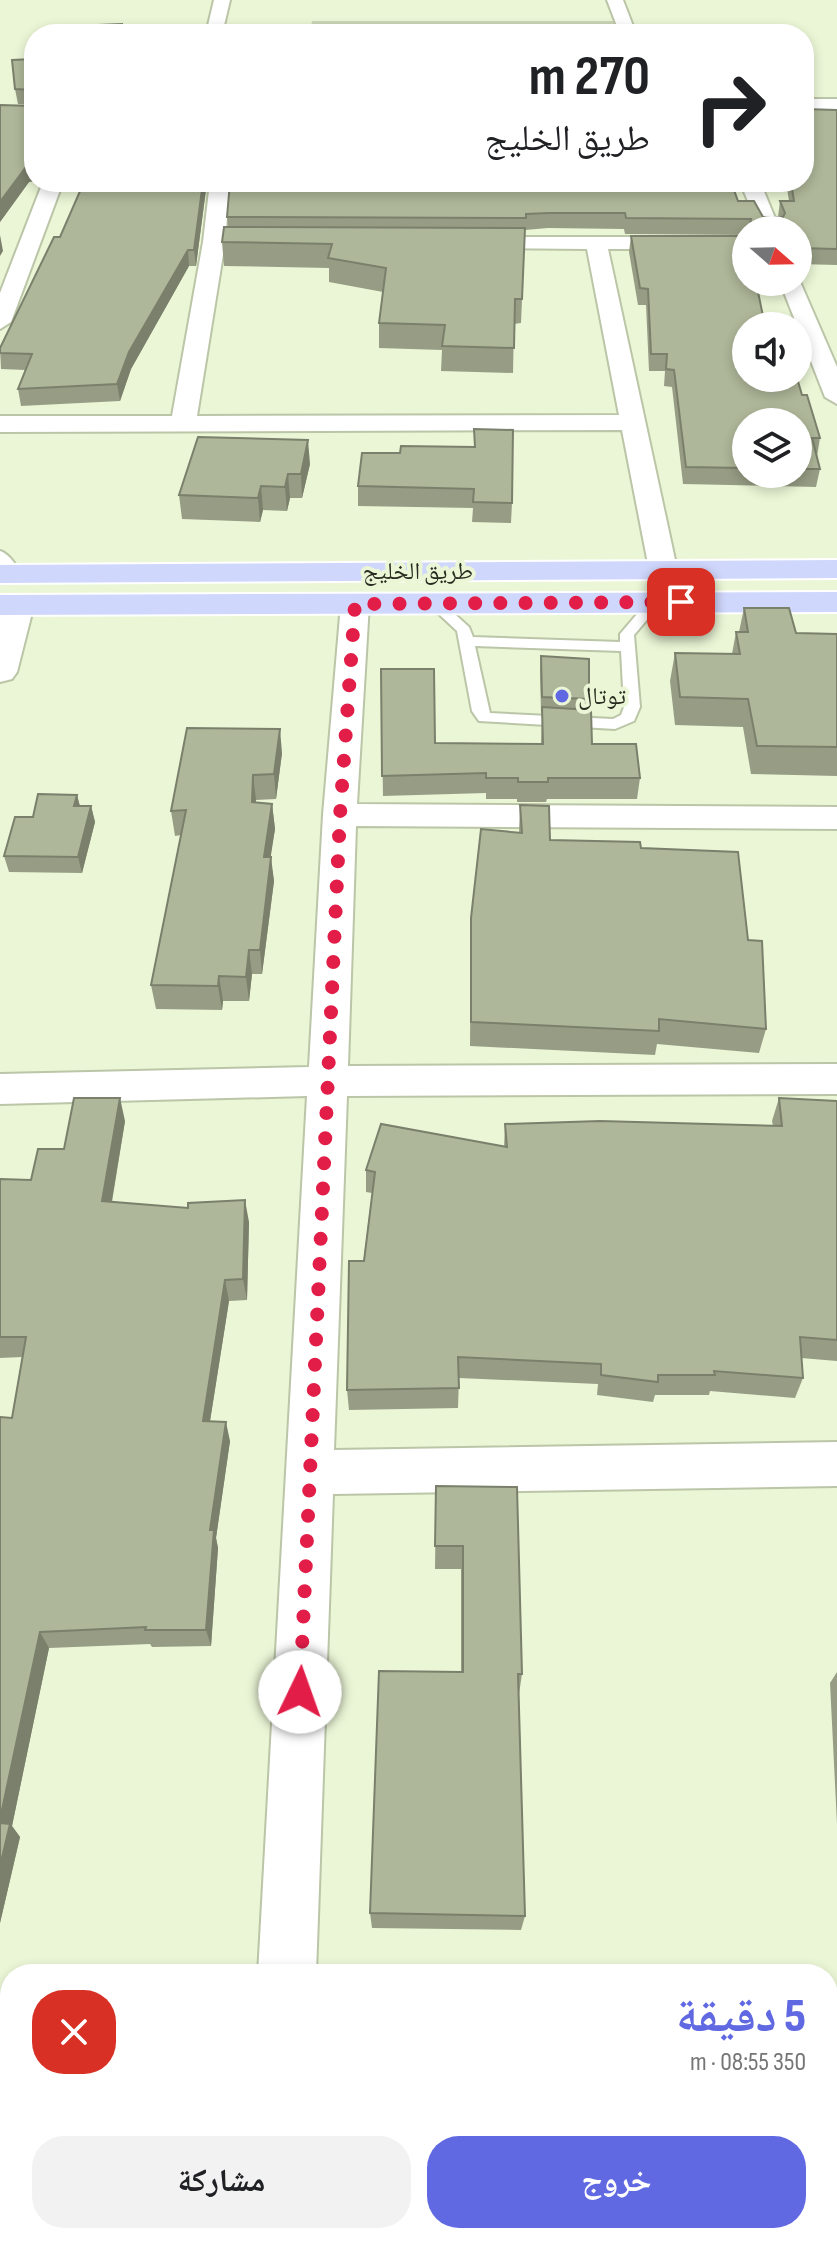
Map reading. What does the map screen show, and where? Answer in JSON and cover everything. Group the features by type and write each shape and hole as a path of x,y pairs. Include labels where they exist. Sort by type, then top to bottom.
{"main road":[{"name":"طريق الخليج","path":"6,583 663,569 837,569"},
{"name":"طريق الخليج","path":"6,583 355,604 837,602"}],"street":[{"path":"216,24 222,0"},
{"path":"615,0 624,24"},
{"path":"814,105 837,105"},
{"path":"0,322 49,192"},
{"path":"183,424 222,242 220,192"},
{"path":"754,192 764,216"},
{"path":"453,242 732,243"},
{"path":"596,242 663,569"},
{"path":"812,327 837,327"},
{"path":"812,334 837,397"},
{"path":"0,424 633,422"},
{"path":"0,672 6,583"},
{"path":"287,1964 340,815 355,604"},
{"path":"340,815 837,818"},
{"path":"0,1089 328,1081 837,1079"},
{"path":"310,1472 837,1464"}],"lane":[{"path":"434,603 464,630 480,711 485,718 615,724 628,718 632,707 627,634 655,602"},
{"path":"466,641 628,647"}],"green space":[{"path":"312,21 617,21 618,24 312,24"}],"building":[{"path":"24,59 24,89 15,89 12,60"},
{"path":"0,105 24,106 24,170 0,202"},
{"path":"814,109 837,110 837,249 812,248 812,216 784,216 780,201 794,201 793,192 814,192"},
{"path":"80,192 202,192 194,250 188,250 129,352 117,384 18,389 32,354 0,353 0,348 54,237 60,237"},
{"path":"229,192 735,192 738,201 754,201 762,216 732,216 732,219 626,218 625,213 549,213 526,214 526,218 227,217"},
{"path":"224,227 525,228 522,299 515,299 514,348 442,346 445,325 379,323 386,268 328,258 332,244 222,242"},
{"path":"631,236 732,236 732,296 759,296 762,312 732,312 732,392 801,392 807,395 811,408 732,408 732,468 686,467 674,370 666,369 667,354 651,354 648,289 640,288"},
{"path":"812,412 820,438 812,438"},
{"path":"474,429 513,430 512,503 473,502 474,489 358,486 362,453 400,453 401,446 475,447"},
{"path":"198,437 308,440 301,474 288,474 285,487 261,486 258,498 179,495"},
{"path":"812,438 820,469 812,469"},
{"path":"744,608 789,608 796,633 837,634 837,747 757,746 748,699 680,697 675,653 740,654 736,632 748,632"},
{"path":"541,656 589,659 589,699 542,697"},
{"path":"381,669 434,669 435,743 543,744 542,707 591,710 592,744 636,744 640,778 548,778 548,782 518,782 518,778 486,778 486,773 382,776"},
{"path":"187,728 280,729 274,774 253,775 252,802 272,804 264,857 271,857 260,950 249,950 246,977 219,976 218,986 151,985 186,810 171,811"},
{"path":"38,794 77,795 74,806 91,806 78,857 4,856 15,817 33,817"},
{"path":"520,805 549,806 550,840 640,842 641,848 738,852 748,940 762,941 766,1029 659,1019 659,1031 471,1022 471,918 481,829 522,833"},
{"path":"74,1098 120,1098 102,1201 188,1208 188,1203 245,1200 243,1279 225,1280 203,1421 226,1422 210,1530 214,1530 206,1630 145,1630 146,1627 40,1632 0,1819 0,1417 12,1418 26,1337 0,1337 0,1179 31,1180 38,1149 64,1149"},
{"path":"779,1098 837,1101 837,1340 800,1337 803,1378 714,1371 715,1375 658,1375 658,1382 601,1375 601,1364 458,1357 459,1388 347,1390 349,1261 364,1261 375,1172 366,1170 381,1124 507,1147 505,1124 600,1121 782,1126"},
{"path":"436,1486 517,1487 522,1674 518,1674 525,1916 370,1913 379,1671 463,1672 463,1546 435,1546"},
{"path":"0,1823 10,1824 0,1866"}],"place":[{"name":"توتال","path":"562,696"}],"route":[{"path":"300,1692 340,815 355,604 681,602"}]}
